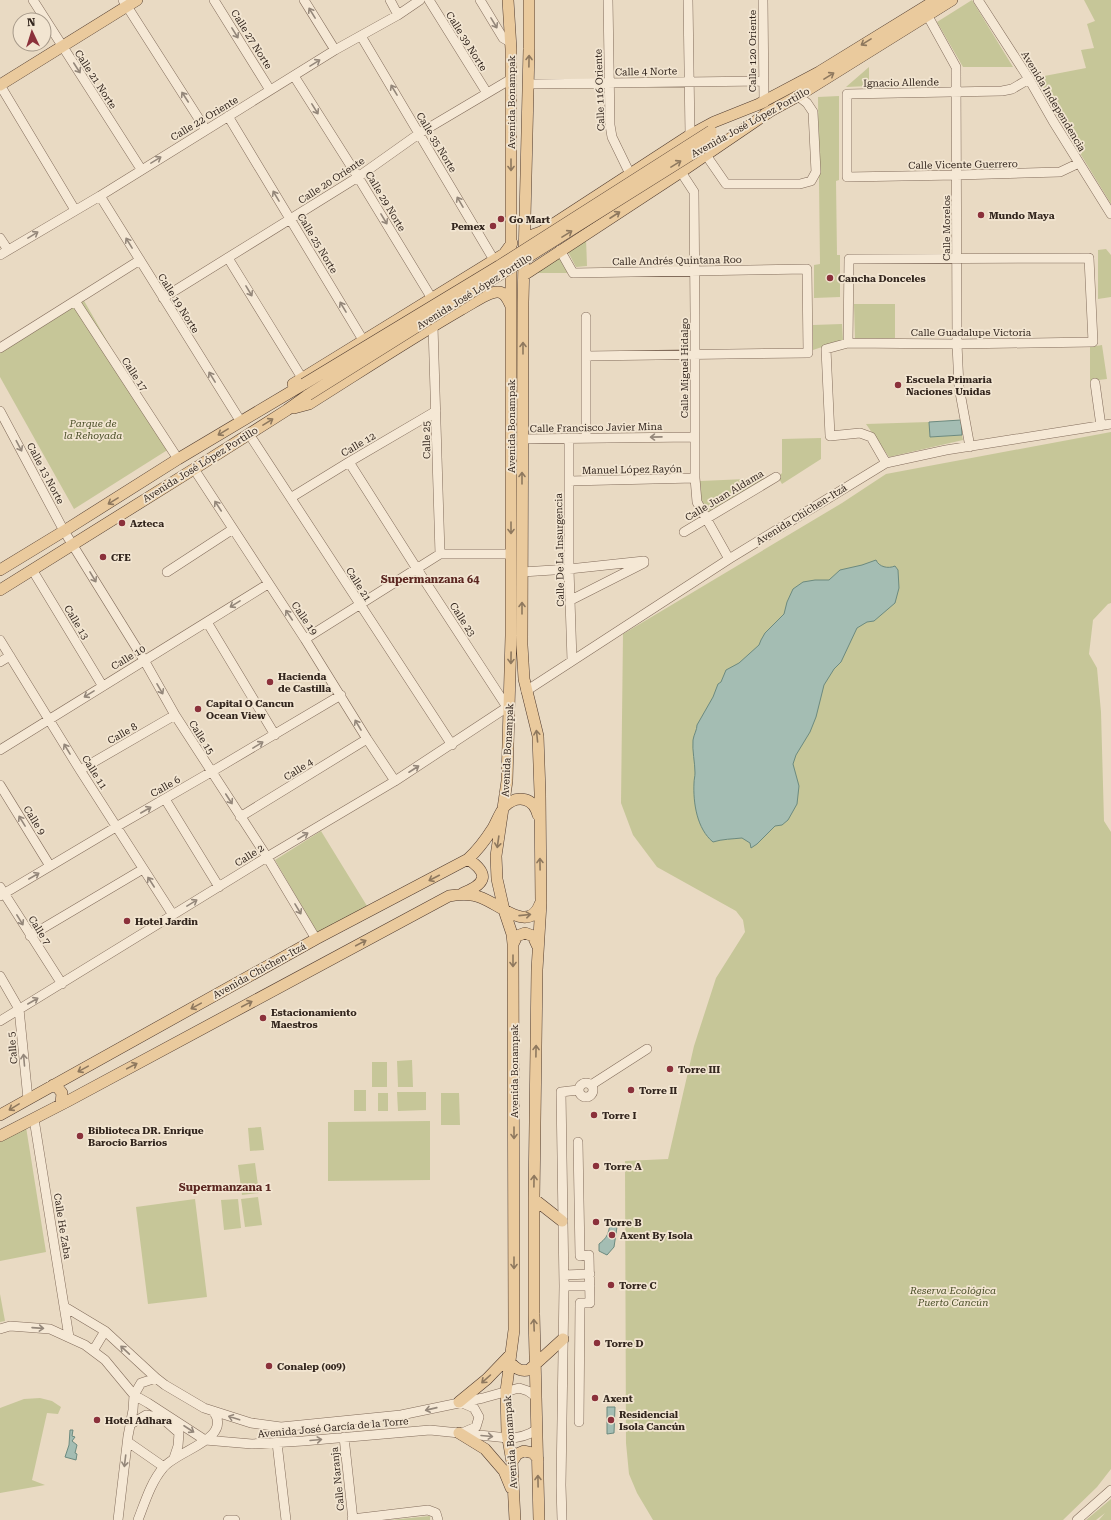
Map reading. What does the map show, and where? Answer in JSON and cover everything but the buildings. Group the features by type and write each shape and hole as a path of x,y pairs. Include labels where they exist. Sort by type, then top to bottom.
{"main road":[{"path":"0,85 62,46 125,3 137,0"},
{"name":"Avenida Bonampak","path":"508,0 511,79 512,243 511,636 507,781 496,856 497,878 504,910 512,934 513,944 514,1330 506,1391 508,1438 512,1462 515,1520"},
{"name":"Avenida Bonampak","path":"529,0 522,439 522,660 526,691 538,736 541,903 537,945 534,1314 539,1520"},
{"name":"Avenida José López Portillo","path":"0,590 287,410 308,395 764,102 819,72 931,6 952,0"},
{"name":"Avenida José López Portillo","path":"0,570 178,459 281,398 303,381 499,266 714,135 772,110 798,96 931,6"},
{"path":"525,235 530,236 550,226 690,135 714,122 764,102"},
{"path":"524,274 681,172 772,110"},
{"path":"511,129 514,127 526,128"},
{"path":"550,226 547,236 548,242 552,246 561,250"},
{"path":"303,381 431,297 504,254 512,243"},
{"path":"473,272 484,272 490,278 492,285 490,293 486,296"},
{"path":"287,410 309,404 434,326 486,296 497,292 503,293 508,298 511,307"},
{"path":"503,810 508,804 516,800 528,800 536,808 539,823"},
{"name":"Avenida Chichen-Itzá","path":"0,1116 316,939 468,859 477,851 503,810"},
{"path":"460,894 475,888 481,883 481,870 468,859"},
{"path":"1,1133 61,1104 449,896 471,894 483,898 518,916 526,917 537,910 541,903"},
{"path":"513,944 516,936 525,933 533,936 537,945"},
{"path":"53,1086 58,1088 62,1093 61,1104"},
{"path":"534,1199 562,1220"},
{"path":"459,1402 511,1358 518,1370 529,1370 563,1339"},
{"path":"459,1433 485,1449 504,1471 514,1497"},
{"path":"512,1462 517,1454 524,1451 533,1453 538,1459"}],"street":[{"name":"Calle 21 Norte","path":"33,0 141,169"},
{"name":"Calle 27 Norte","path":"214,0 270,90"},
{"path":"304,0 335,50"},
{"path":"390,0 398,14"},
{"name":"Calle 22 Oriente","path":"4,253 100,196 141,169 335,50 420,0"},
{"name":"Calle 39 Norte","path":"429,0 486,93"},
{"path":"480,0 503,38 510,42"},
{"name":"Calle 116 Oriente","path":"608,0 608,83 610,126 612,137 630,174"},
{"path":"688,0 690,135"},
{"name":"Calle 120 Oriente","path":"763,0 764,102"},
{"name":"Avenida Independencia","path":"978,0 1029,79 1078,163 1111,214"},
{"path":"125,3 206,130"},
{"name":"Calle Morelos","path":"931,6 956,67 957,344 960,387 970,447"},
{"name":"Calle 35 Norte","path":"361,36 420,133 494,260"},
{"name":"Calle 29 Norte","path":"294,76 431,297"},
{"name":"Calle 20 Oriente","path":"163,298 358,177 420,133 511,79"},
{"name":"Ignacio Allende","path":"847,176 847,94 1002,91 1012,89 1029,79"},
{"name":"Calle 4 Norte","path":"528,84 763,81"},
{"path":"0,85 75,210"},
{"path":"706,155 726,184 800,184 811,182 816,172 814,112 807,103 798,96"},
{"name":"Calle 25 Norte","path":"228,116 364,340"},
{"name":"Calle Vicente Guerrero","path":"847,176 956,176 1060,172 1078,163"},
{"name":"Calle Miguel Hidalgo","path":"681,172 694,192 694,437 696,502 729,559"},
{"name":"Calle 19 Norte","path":"100,196 240,422"},
{"path":"0,238 4,253"},
{"name":"Calle Andrés Quintana Roo","path":"561,250 573,273 807,269 808,353 695,354"},
{"path":"228,258 303,381"},
{"path":"848,343 849,259 957,258"},
{"name":"Calle Guadalupe Victoria","path":"886,463 871,437 860,433 830,436 826,349 848,343 957,344 1093,342 1089,258 957,258"},
{"path":"0,348 140,260"},
{"name":"Calle 17","path":"75,301 178,459"},
{"path":"586,317 586,438"},
{"name":"Calle 25","path":"434,326 440,554"},
{"path":"586,356 695,354"},
{"path":"1095,382 1101,426"},
{"name":"Calle 12","path":"292,498 349,462 436,411"},
{"name":"Calle 13 Norte","path":"1,415 64,531 73,544"},
{"name":"Avenida Chichen-Itzá","path":"526,691 729,559 886,463 946,450 1111,424"},
{"name":"Calle 21","path":"249,434 452,745"},
{"name":"Calle Francisco Javier Mina","path":"522,439 694,437"},
{"name":"Calle De La Insurgencia","path":"569,438 569,569 572,661"},
{"name":"Calle 23","path":"349,462 417,569 508,707"},
{"name":"Calle 19","path":"194,469 306,640 367,739 395,781"},
{"name":"Calle Juan Aldama","path":"684,532 776,477"},
{"name":"Manuel López Rayón","path":"569,481 695,478"},
{"path":"167,572 233,529"},
{"name":"Calle 15","path":"73,544 144,660 175,715 267,857 316,939"},
{"path":"306,640 440,554 511,554"},
{"path":"522,572 569,569 644,561 644,563 571,600"},
{"name":"Calle 13","path":"33,570 102,686"},
{"name":"Calle 10","path":"0,750 268,584"},
{"path":"207,622 275,734"},
{"name":"Calle 11","path":"0,640 80,770 173,915"},
{"path":"0,662 10,656"},
{"name":"Calle 6","path":"1,892 50,866 341,695"},
{"name":"Calle 2","path":"0,1021 267,857 395,781 508,707"},
{"name":"Calle 8","path":"80,770 175,715"},
{"name":"Calle 4","path":"240,817 367,739"},
{"name":"Calle 9","path":"0,785 50,866"},
{"path":"165,799 219,887"},
{"path":"30,936 143,869"},
{"name":"Calle 7","path":"1,892 62,984"},
{"name":"Calle 5","path":"0,976 19,1009 28,1099"},
{"path":"562,1520 561,1485 564,1275 561,1092 578,1090 579,1086 583,1083 588,1083 591,1085 647,1049"},
{"name":"Calle He Zaba","path":"34,1118 70,1337"},
{"path":"578,1142 580,1256 589,1255 590,1274 590,1303 580,1303 579,1422"},
{"path":"564,1275 590,1274"},
{"path":"564,1286 590,1286"},
{"name":"Avenida José García de la Torre","path":"65,1307 105,1331 156,1378 204,1408 251,1423 281,1427 401,1415 483,1398 506,1391 523,1389 535,1396"},
{"name":"Avenida José García de la Torre","path":"0,1330 10,1326 50,1329 85,1345 105,1360 134,1395 205,1440 252,1444 277,1443 430,1430 508,1438 526,1436 536,1430"},
{"path":"93,1351 105,1331"},
{"path":"118,1520 134,1395 141,1383 156,1378"},
{"path":"459,1402 474,1408 479,1417 476,1427 459,1433"},
{"path":"138,1520 149,1491 164,1467 174,1458 213,1436 218,1428 218,1420 214,1412"},
{"path":"131,1424 146,1415 162,1418 179,1433 178,1446 174,1458"},
{"name":"Calle Naranja","path":"344,1437 353,1519 428,1510 436,1513 438,1520"},
{"path":"128,1442 164,1467"},
{"path":"277,1443 286,1520"},
{"path":"1078,1520 1111,1490"},
{"path":"228,1520 235,1520"}],"green space":[{"path":"972,0 1013,67 963,67 937,22"},
{"path":"1084,0 1111,0 1111,204 1034,78 1086,68 1081,50 1094,48 1087,24 1095,21"},
{"path":"869,67 869,86 846,87"},
{"path":"839,96 839,180 836,181 837,255 840,255 840,297 814,298 814,265 820,264 818,97"},
{"path":"586,238 587,266 576,267 567,250"},
{"path":"1106,249 1111,255 1111,297 1098,299 1098,250"},
{"path":"559,256 568,273 533,273"},
{"name":"Parque de la Rehoyada","path":"83,299 169,449 74,509 0,377 0,351"},
{"path":"854,304 895,304 895,338 855,339"},
{"path":"842,324 843,340 813,350 813,325"},
{"path":"1102,345 1107,379 1090,381 1090,347"},
{"path":"929,422 930,437 962,435 963,440 889,457 866,424"},
{"name":"Reserva Ecológica Puerto Cancún","path":"1111,432 1111,603 1108,604 1093,620 1089,654 1097,668 1101,712 1104,821 1111,832 1111,1469 1097,1487 1063,1520 653,1520 637,1493 629,1474 626,1443 625,1161 668,1159 694,1046 716,978 745,932 743,920 736,911 657,867 633,835 621,803 623,634 842,503 886,474"},
{"path":"821,438 821,459 782,484 778,477 782,473 782,439"},
{"path":"771,478 709,514 701,500 700,481"},
{"path":"321,831 367,906 318,934 275,860"},
{"path":"412,1060 413,1087 398,1087 397,1061"},
{"path":"372,1062 387,1062 387,1087 372,1087"},
{"path":"354,1090 366,1090 366,1111 354,1111"},
{"path":"397,1092 426,1092 426,1110 398,1111"},
{"path":"378,1093 388,1093 388,1111 378,1111"},
{"path":"441,1093 459,1093 460,1125 441,1125"},
{"path":"430,1121 430,1180 328,1181 328,1122"},
{"path":"26,1127 46,1252 0,1261 0,1142"},
{"path":"261,1127 264,1150 250,1151 248,1128"},
{"path":"255,1163 259,1193 242,1195 238,1165"},
{"path":"258,1197 262,1225 245,1227 241,1199"},
{"path":"195,1199 207,1297 148,1304 136,1207"},
{"path":"238,1199 241,1228 224,1230 221,1200"},
{"path":"0,1294 5,1321 0,1322"},
{"path":"40,1398 52,1401 61,1407 58,1414 47,1413 32,1480 45,1485 0,1493 0,1408 24,1399"},
{"path":"1111,1499 1111,1520 1099,1520 1105,1513 1096,1520 1086,1520"},
{"path":"430,1516 430,1520 390,1520"}],"shaded area":[{"path":"961,420 962,435 930,437 929,422"},
{"path":"876,560 881,566 895,566 898,570 899,588 895,603 874,621 867,622 857,628 841,662 834,669 824,685 816,717 810,732 796,755 793,764 799,786 797,804 788,820 782,825 775,826 751,848 750,843 742,838 713,842 703,830 695,807 693,740 697,725 726,670 739,663 759,645 765,633 784,614 787,602 793,589 803,582 829,580 840,570"},
{"name":"Axent By Isola","path":"613,1221 617,1227 614,1247 607,1255 599,1251 599,1244 606,1237"},
{"name":"Residencial Isola Cancún","path":"607,1407 615,1407 614,1433 607,1434"},
{"path":"70,1430 73,1430 72,1436 75,1437 72,1441 77,1445 75,1453 77,1454 76,1460 65,1457 69,1445"}],"place":[{"name":"Mundo Maya","path":"981,215"},
{"name":"Go Mart","path":"501,219"},
{"name":"Pemex","path":"493,226"},
{"name":"Cancha Donceles","path":"830,278"},
{"name":"Escuela Primaria Naciones Unidas","path":"898,385"},
{"name":"Azteca","path":"122,523"},
{"name":"CFE","path":"103,557"},
{"name":"Hacienda de Castilla","path":"270,682"},
{"name":"Capital O Cancun Ocean View","path":"198,709"},
{"name":"Hotel Jardin","path":"127,921"},
{"name":"Estacionamiento Maestros","path":"263,1018"},
{"name":"Torre III","path":"670,1069"},
{"name":"Torre II","path":"631,1090"},
{"name":"Torre I","path":"594,1115"},
{"name":"Biblioteca DR. Enrique Barocio Barrios","path":"80,1136"},
{"name":"Torre A","path":"596,1166"},
{"name":"Torre B","path":"596,1222"},
{"name":"Axent By Isola","path":"612,1235"},
{"name":"Torre C","path":"611,1285"},
{"name":"Torre D","path":"597,1343"},
{"name":"Conalep (009)","path":"269,1366"},
{"name":"Axent","path":"595,1398"},
{"name":"Hotel Adhara","path":"97,1420"},
{"name":"Residencial Isola Cancún","path":"611,1420"}],"district":[{"name":"Supermanzana 64","path":"430,579"},
{"name":"Supermanzana 1","path":"225,1187"}]}
